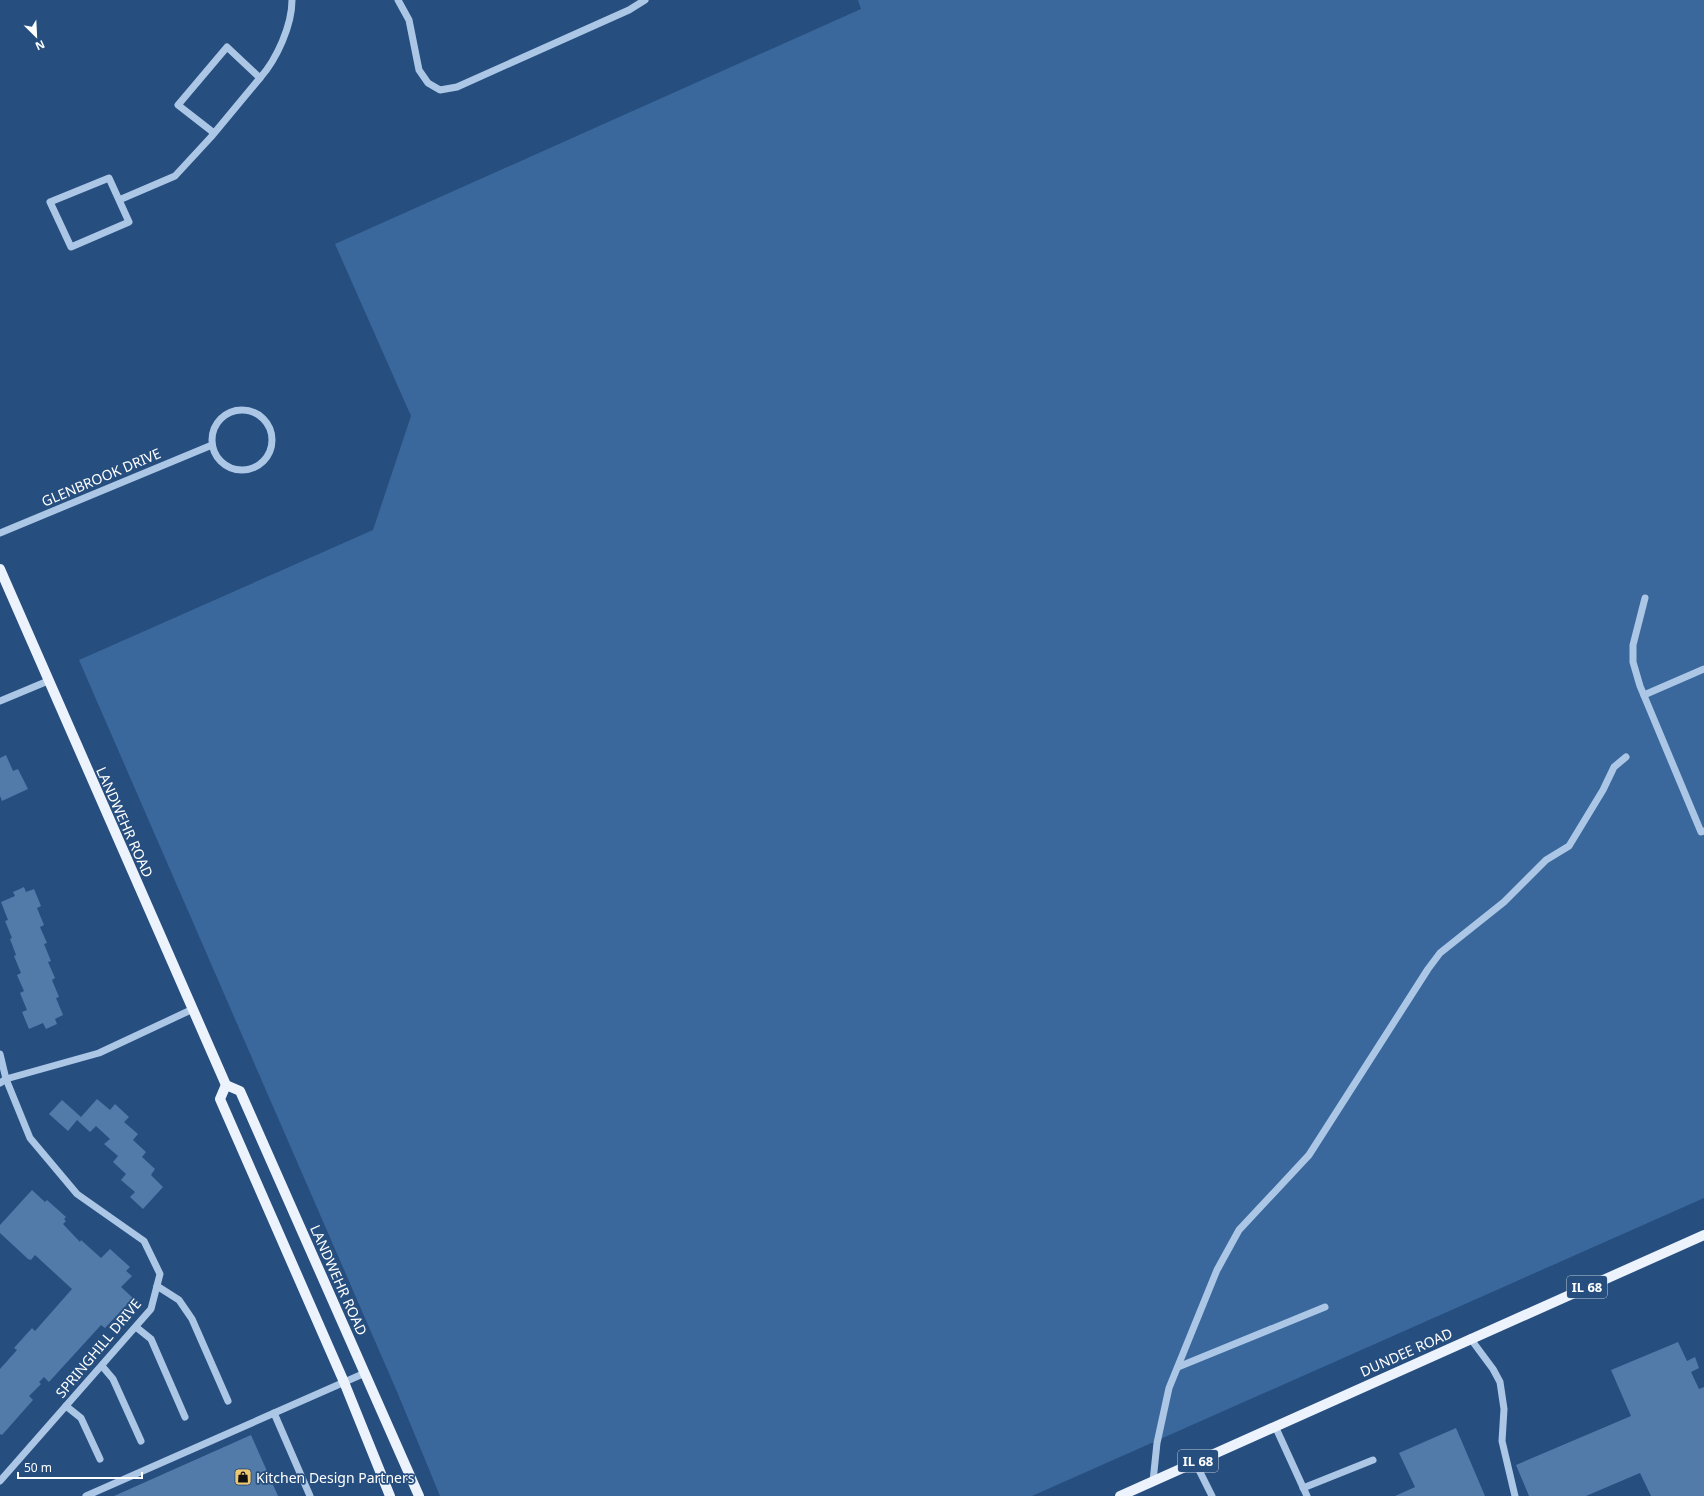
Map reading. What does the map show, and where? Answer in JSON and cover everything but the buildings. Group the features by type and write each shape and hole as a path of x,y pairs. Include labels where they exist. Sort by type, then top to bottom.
{"main road":[{"name":"LANDWEHR ROAD","path":"0,569 226,1085 240,1091 419,1496"},
{"path":"226,1085 220,1099 344,1382 390,1496"},
{"name":"DUNDEE ROAD","path":"1120,1496 1470,1338 1704,1235"}],"street":[{"path":"119,200 175,176 214,133 268,69 284,38 292,0"},
{"path":"398,0 410,20 419,70 428,83 440,90 457,88 629,10 645,0"},
{"path":"214,133 178,105 227,47 260,78"},
{"path":"109,178 119,200 129,222 71,246 50,202 109,178"},
{"path":"241,410 251,411 260,415 267,422 272,431 273,441 271,451 262,463 249,470 239,471 230,468 216,455 212,445 212,435 216,425 222,417 231,412 241,410"},
{"name":"GLENBROOK DRIVE","path":"0,533 212,445"},
{"path":"1644,598 1633,653 1633,662 1644,695 1701,832 1704,831"},
{"path":"1644,695 1704,670"},
{"path":"0,701 48,681"},
{"path":"1153,1481 1157,1443 1169,1388 1217,1270 1238,1230 1309,1155 1428,969 1440,953 1504,902 1546,860 1569,846 1603,790 1614,767 1626,757"},
{"path":"3,1081 99,1053 193,1009"},
{"name":"SPRINGHILL DRIVE","path":"0,1054 3,1081 30,1138 77,1194 144,1241 160,1274 151,1309 0,1481"},
{"path":"157,1286 178,1300 192,1319 228,1401"},
{"path":"1178,1367 1324,1307"},
{"path":"136,1327 151,1339 185,1417"},
{"path":"1470,1338 1493,1369 1500,1382 1504,1409 1502,1441 1515,1496"},
{"path":"102,1366 113,1379 121,1394 141,1441"},
{"path":"86,1496 365,1373"},
{"path":"66,1406 81,1418 100,1459"},
{"path":"274,1413 310,1496"},
{"path":"1275,1426 1307,1496"},
{"path":"1303,1488 1372,1460"},
{"path":"1195,1462 1212,1496"}],"shaded area":[{"path":"858,0 1704,0 1704,1198 1032,1496 440,1496 398,1394 79,660 373,530 411,416 335,244 861,9"}],"place":[{"name":"Kitchen Design Partners","path":"243,1477"}]}
